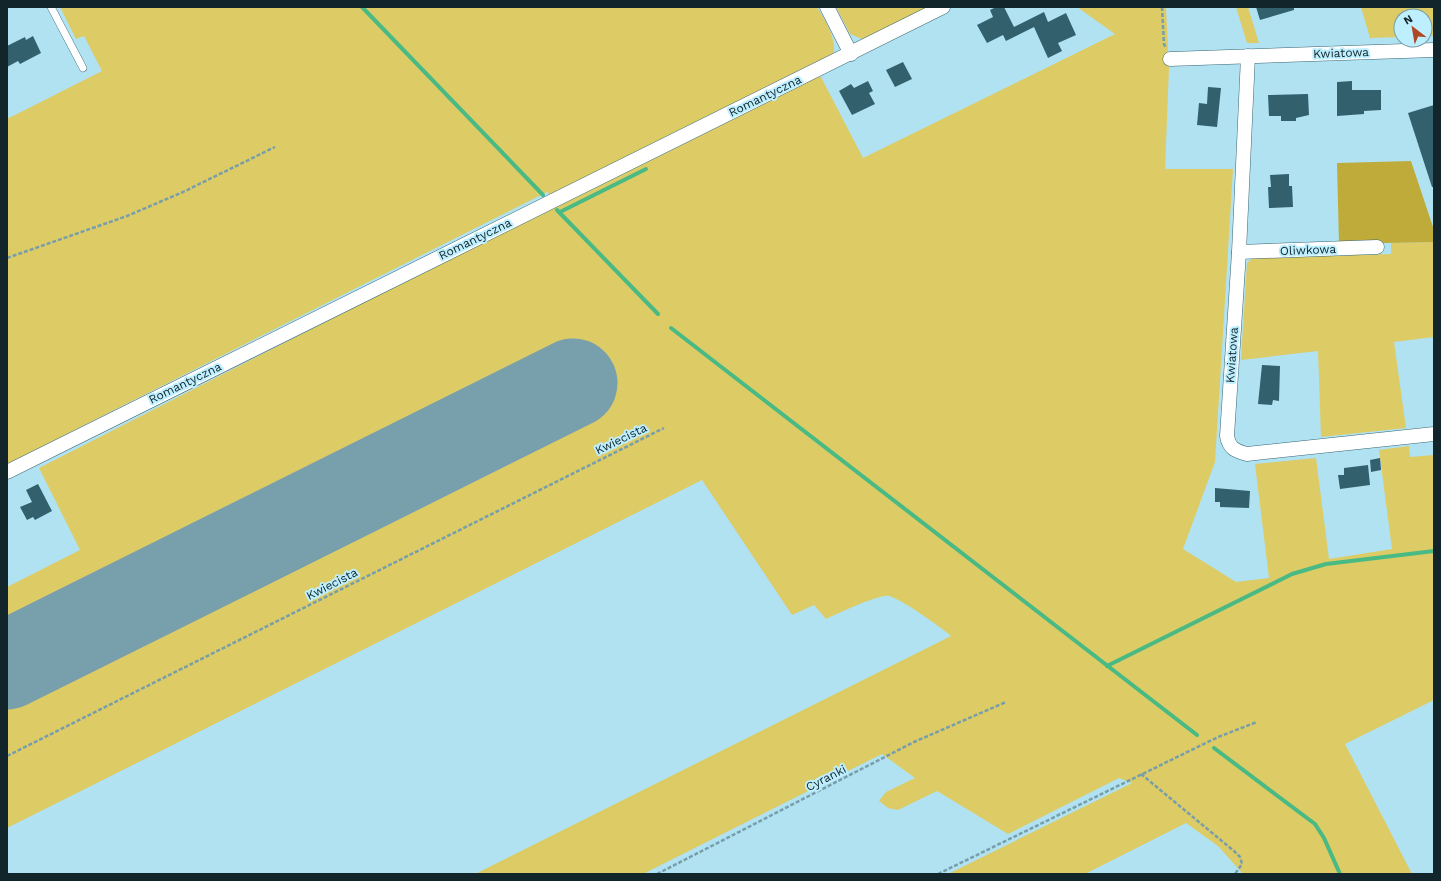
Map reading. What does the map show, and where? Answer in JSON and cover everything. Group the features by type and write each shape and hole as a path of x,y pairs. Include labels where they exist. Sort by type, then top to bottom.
{"street":[{"path":"827,7 851,54"},
{"name":"Romantyczna","path":"7,472 943,7"},
{"name":"Kwiatowa","path":"1170,53 1248,56 1434,50"},
{"name":"Kwiatowa","path":"1248,56 1239,252 1227,436 1231,447 1247,454 1434,434"},
{"name":"Oliwkowa","path":"1239,252 1377,247"}],"lane":[{"path":"51,7 84,68"}],"path":[{"path":"1162,7 1164,44 1170,53"},
{"path":"7,258 127,216 183,192 275,147"},
{"name":"Kwiecista","path":"7,756 664,428"},
{"name":"Cyranki","path":"658,874 914,742 1006,702"},
{"path":"938,874 1218,737 1257,722"},
{"path":"1142,774 1155,784 1169,799 1240,857 1242,864 1235,874"}],"shaded area":[{"path":"60,7 817,7 827,23 833,40 834,53 826,60 551,196 547,192 7,464 7,116 9,118 102,71 84,36 76,39"},
{"path":"836,7 930,7 870,37 862,39 850,34"},
{"path":"1077,7 1166,7 1169,68 1165,169 1233,169 1215,462 1183,549 1236,582 1269,578 1255,464 1316,458 1329,559 1392,549 1379,450 1409,446 1410,457 1434,455 1434,700 1345,744 1412,874 1243,874 1218,846 1186,823 1085,874 948,874 1132,783 1119,778 1008,834 937,791 898,810 888,808 879,801 886,792 915,778 882,754 643,874 475,874 951,636 930,620 895,598 889,596 876,598 826,619 814,605 792,615 702,480 7,828 7,587 80,550 39,468 374,297 812,78 821,77 863,158 1115,34"},
{"path":"1236,7 1248,7 1259,43 1247,43"},
{"path":"1361,7 1434,7 1434,36 1433,8 1393,8 1393,37 1370,38"},
{"path":"1411,161 1434,230 1434,242 1339,244 1337,163"},
{"path":"1434,242 1434,337 1394,342 1406,428 1321,437 1318,351 1241,360 1247,263 1253,258 1391,254 1391,243"}],"building":[{"path":"996,7 1004,7 1014,27 1044,12 1048,22 1066,13 1076,35 1058,43 1062,51 1048,58 1034,27 1006,41 1003,35 987,43 977,25 993,17 990,10"},
{"path":"1256,7 1294,7 1294,10 1260,20"},
{"path":"33,36 41,53 20,64 18,61 7,67 7,46 25,37 26,40"},
{"path":"903,62 912,79 895,87 886,70"},
{"path":"868,81 873,91 869,93 875,104 852,115 839,91 851,84 854,88"},
{"path":"1352,81 1352,90 1381,90 1381,110 1364,111 1364,114 1337,116 1337,82"},
{"path":"1208,87 1221,88 1217,127 1197,125 1199,103 1207,104"},
{"path":"1308,94 1309,115 1296,118 1296,121 1281,121 1281,116 1269,116 1268,95"},
{"path":"1434,105 1434,187 1432,187 1408,113"},
{"path":"1289,174 1289,186 1292,186 1293,207 1269,208 1268,187 1271,187 1270,175"},
{"path":"1262,365 1280,366 1279,401 1273,400 1272,405 1258,404"},
{"path":"1380,458 1381,470 1371,472 1370,460"},
{"path":"1368,465 1370,485 1340,489 1338,475 1344,475 1344,468"},
{"path":"38,484 52,511 35,520 33,517 27,520 20,507 32,502 26,490"},
{"path":"1215,488 1250,491 1249,508 1220,507 1220,502 1215,502"}],"waterway":[{"path":"362,7 543,195"},
{"path":"560,212 646,169"},
{"path":"557,210 658,314"},
{"path":"671,328 1197,735"},
{"path":"1107,666 1292,574 1326,564 1434,551"},
{"path":"1214,748 1315,824 1324,838 1340,874"}],"runway":[{"path":"7,665 573,383"}]}
